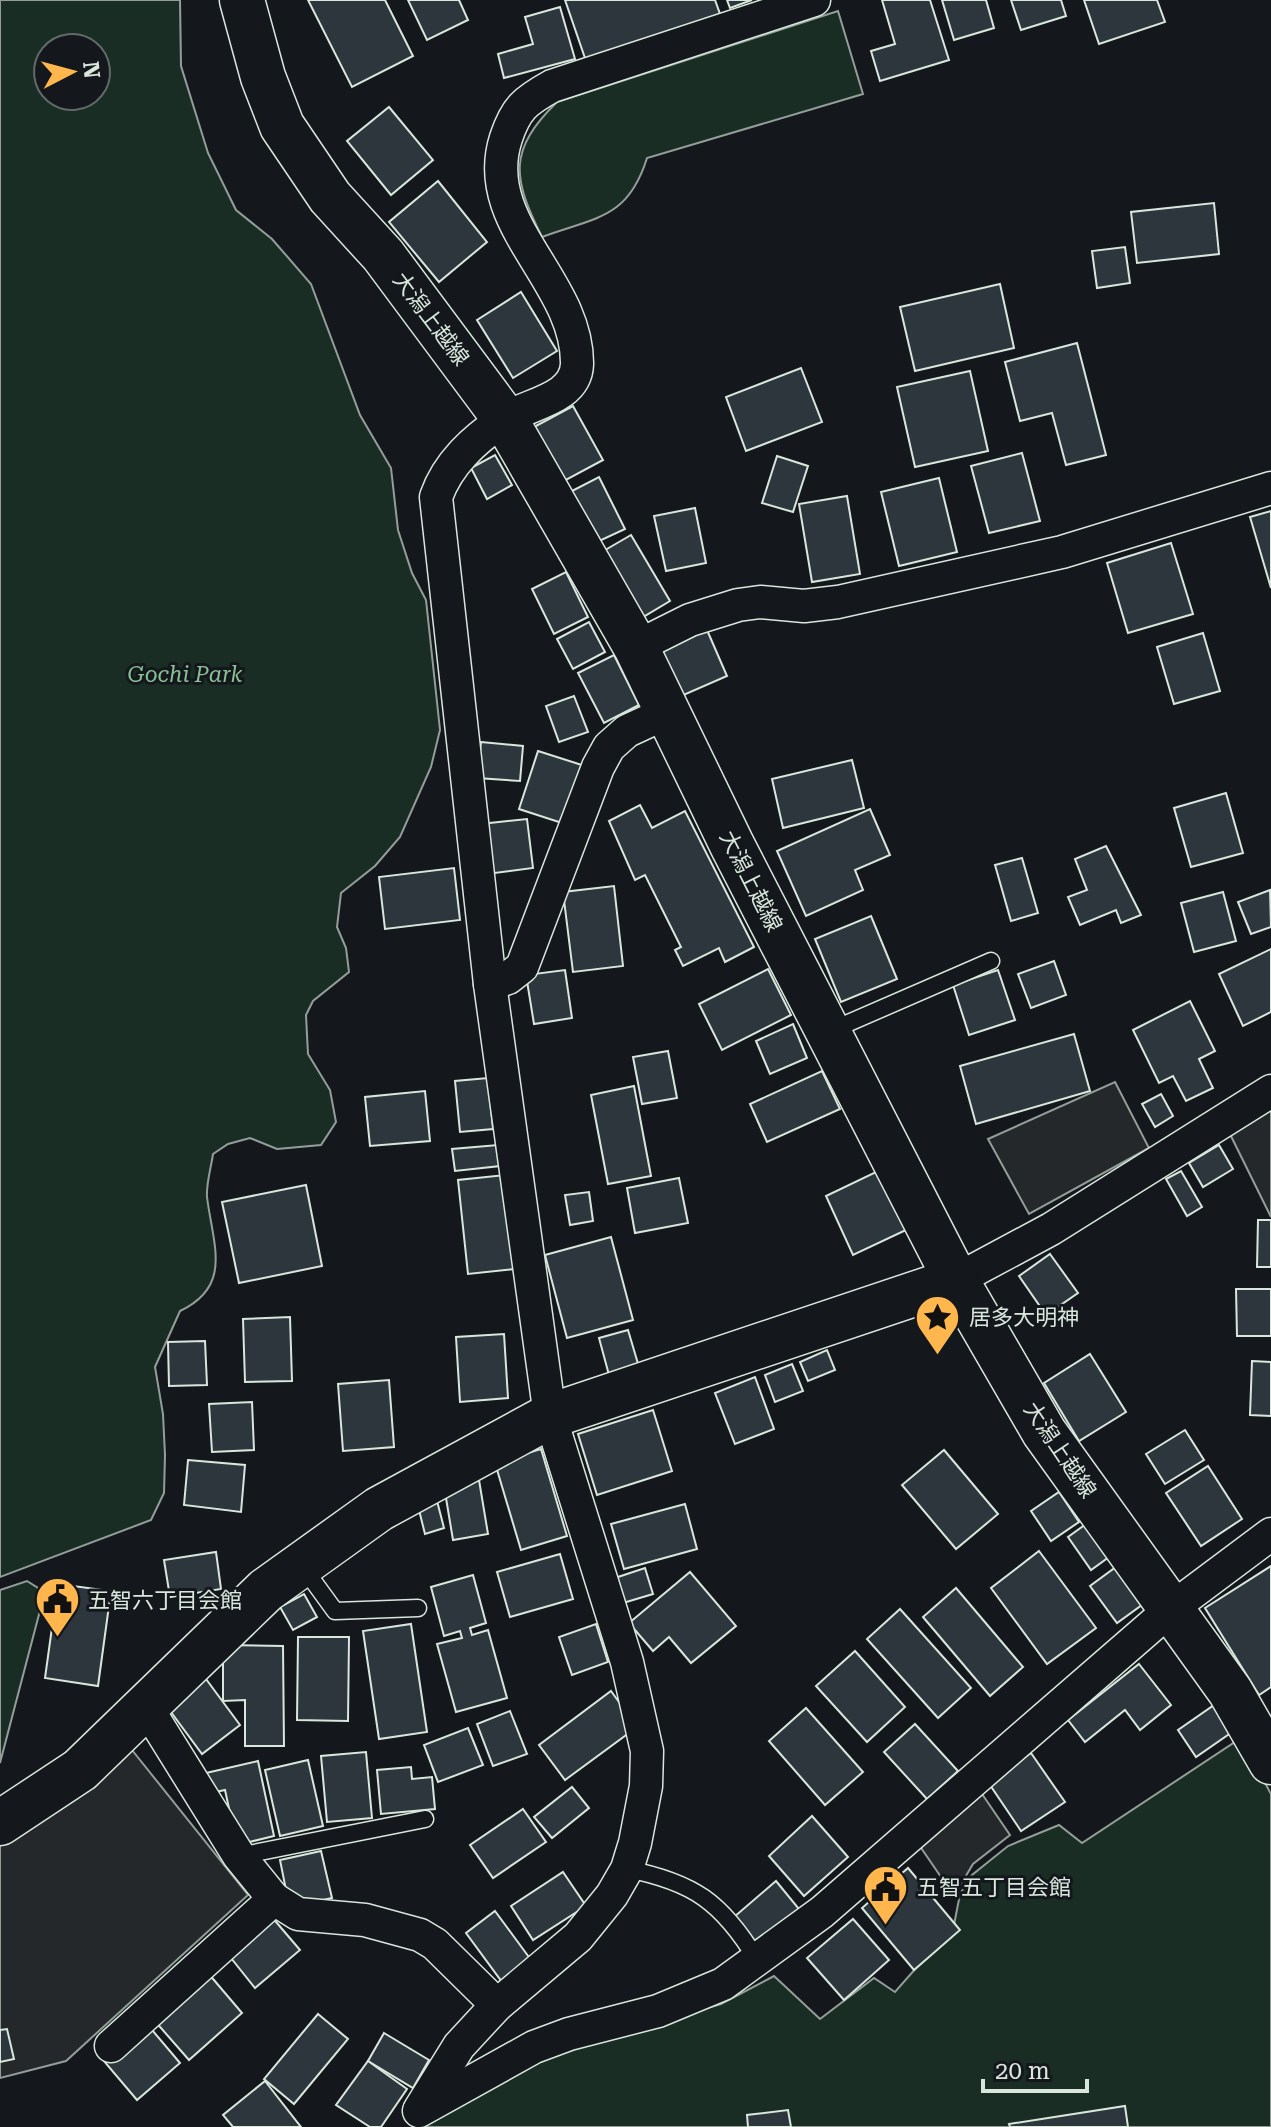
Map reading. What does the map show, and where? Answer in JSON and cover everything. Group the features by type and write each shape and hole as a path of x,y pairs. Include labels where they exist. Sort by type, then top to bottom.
{"main road":[{"name":"大潟上越線","path":"252,4 282,126 330,197 383,255 505,419 636,647 732,845 956,1280 1044,1432 1253,1725 1271,1762"},
{"path":"0,1823 80,1770 233,1621 299,1563 379,1509 550,1416 956,1280"}],"street":[{"path":"416,2118 459,2046 497,2005 578,1937 612,1895 627,1869 646,1786 647,1751 643,1722 550,1416 490,984 436,497 445,472 505,419 566,389 577,368 575,339 567,311 510,216 502,187 500,156 510,124 524,101 552,86 814,0"},
{"path":"636,647 690,620 738,605 760,602 804,606 838,602 1062,552 1271,488"},
{"path":"490,984 508,978 522,967 578,813 609,747 627,731 668,712"},
{"path":"956,1280 1051,1229 1271,1091"},
{"path":"416,2118 534,2047 569,2034 658,2011 723,1984 894,1850 1172,1608 1271,1534"},
{"path":"147,1708 239,1856 274,1899 298,1914 365,1920 420,1935 435,1944 497,2005"},
{"path":"111,2046 274,1899"}],"lane":[{"path":"830,1031 991,961"},
{"path":"299,1563 335,1611 418,1608"},
{"path":"239,1856 425,1819"},
{"path":"627,1869 671,1879 703,1895 733,1925 757,1960"}],"green space":[{"name":"Gochi Park","path":"0,0 180,0 181,66 208,153 236,210 272,239 311,284 360,415 391,468 398,530 412,573 426,600 440,730 431,767 400,837 375,866 341,893 337,927 346,948 349,972 313,1001 306,1015 308,1054 330,1090 336,1122 321,1145 277,1149 250,1138 228,1144 213,1154 207,1197 215,1248 213,1277 197,1301 180,1311 155,1367 163,1414 165,1455 164,1493 151,1520 0,1577"},
{"path":"838,11 863,94 647,158 639,178 620,205 594,219 542,237 525,197 520,165 530,135 557,102"},
{"path":"27,1581 38,1588 42,1603 0,1763 0,1590"},
{"path":"1241,1738 1271,1794 1271,2127 414,2127 429,2110 534,2058 721,2004 774,1976 820,2019 874,1978 895,1992 954,1925 960,1894 972,1875 1008,1846 1059,1825 1082,1843"}],"shaded area":[{"path":"1115,1082 1149,1148 1029,1214 988,1139"},
{"path":"1271,1106 1271,1217 1229,1132"},
{"path":"132,1750 248,1895 66,2061 0,2078 0,1841"},
{"path":"980,1791 1010,1835 973,1864 954,1896 917,1842"}],"building":[{"path":"308,0 385,0 413,56 352,87"},
{"path":"408,0 459,0 468,20 427,40"},
{"path":"565,0 715,0 720,14 586,61"},
{"path":"727,0 752,0 730,8"},
{"path":"882,0 930,0 949,60 880,81 871,51 895,44"},
{"path":"942,0 986,0 994,28 954,40"},
{"path":"1011,0 1061,0 1066,16 1021,30"},
{"path":"1084,0 1157,0 1165,22 1099,44"},
{"path":"560,7 575,59 504,78 498,54 533,44 525,17"},
{"path":"389,107 433,160 391,195 347,141"},
{"path":"438,181 487,242 439,282 389,222"},
{"path":"1214,203 1219,254 1137,263 1131,212"},
{"path":"1125,247 1130,283 1097,288 1092,251"},
{"path":"1000,284 1014,348 915,371 900,307"},
{"path":"521,292 557,351 513,378 477,320"},
{"path":"1077,343 1106,455 1066,465 1052,413 1020,421 1005,362"},
{"path":"801,368 822,422 746,451 726,397"},
{"path":"970,371 988,451 915,467 897,387"},
{"path":"573,406 603,460 564,481 534,427"},
{"path":"1022,453 1040,521 989,533 971,466"},
{"path":"495,455 512,485 487,499 471,468"},
{"path":"777,456 808,466 793,512 762,503"},
{"path":"599,477 625,529 595,543 570,492"},
{"path":"939,478 957,552 899,566 881,492"},
{"path":"847,496 860,574 812,582 799,504"},
{"path":"695,508 706,563 666,571 654,516"},
{"path":"1271,511 1271,588 1250,517"},
{"path":"631,535 670,601 638,620 600,553"},
{"path":"1171,543 1193,614 1128,633 1107,563"},
{"path":"566,572 588,617 554,634 532,589"},
{"path":"589,622 605,652 573,669 557,639"},
{"path":"707,630 727,676 679,697 659,651"},
{"path":"1203,633 1220,691 1174,704 1157,647"},
{"path":"614,655 639,705 604,723 578,673"},
{"path":"574,696 588,732 559,742 546,706"},
{"path":"481,742 523,746 520,781 477,778"},
{"path":"538,751 585,766 565,824 519,809"},
{"path":"852,760 864,808 783,828 772,779"},
{"path":"1226,793 1243,853 1191,867 1174,808"},
{"path":"640,805 652,828 685,811 754,947 725,962 719,948 683,966 675,950 681,947 645,875 635,880 609,821"},
{"path":"870,809 890,855 855,870 863,890 806,916 777,851"},
{"path":"527,819 533,868 487,874 481,824"},
{"path":"1106,846 1141,915 1121,923 1116,910 1080,925 1068,897 1087,890 1075,859"},
{"path":"1022,858 1038,913 1011,921 995,865"},
{"path":"454,868 460,920 385,929 379,877"},
{"path":"614,886 623,966 573,972 563,892"},
{"path":"1270,890 1271,927 1251,934 1238,902"},
{"path":"1223,892 1236,941 1194,952 1181,903"},
{"path":"871,916 897,979 841,1002 815,939"},
{"path":"1271,949 1271,1012 1243,1026 1219,974"},
{"path":"1054,961 1066,995 1031,1008 1018,974"},
{"path":"768,969 791,1015 722,1050 699,1004"},
{"path":"565,970 572,1018 534,1024 526,975"},
{"path":"998,970 1015,1020 969,1035 953,985"},
{"path":"1190,1001 1215,1051 1199,1059 1213,1088 1186,1101 1173,1076 1159,1083 1133,1030"},
{"path":"793,1024 807,1058 770,1074 756,1041"},
{"path":"1074,1034 1090,1091 976,1124 960,1066"},
{"path":"668,1051 677,1098 642,1104 633,1057"},
{"path":"822,1071 840,1109 767,1142 750,1104"},
{"path":"488,1078 493,1129 460,1132 455,1081"},
{"path":"634,1086 651,1176 608,1184 591,1095"},
{"path":"425,1091 430,1141 370,1146 365,1097"},
{"path":"1161,1094 1173,1116 1155,1127 1142,1104"},
{"path":"498,1145 500,1166 455,1171 452,1149"},
{"path":"1219,1145 1233,1169 1203,1187 1189,1163"},
{"path":"878,1171 906,1230 853,1255 826,1196"},
{"path":"1181,1171 1202,1207 1187,1216 1166,1179"},
{"path":"505,1175 514,1269 468,1274 458,1180"},
{"path":"679,1178 688,1223 635,1233 627,1188"},
{"path":"306,1185 322,1266 239,1283 222,1202"},
{"path":"589,1192 593,1221 570,1225 565,1195"},
{"path":"1258,1220 1271,1220 1271,1267 1257,1267"},
{"path":"611,1237 633,1320 567,1338 545,1255"},
{"path":"1050,1254 1078,1293 1046,1315 1019,1276"},
{"path":"1236,1289 1271,1289 1271,1336 1237,1336"},
{"path":"290,1317 292,1381 245,1382 243,1319"},
{"path":"628,1330 639,1367 609,1375 599,1338"},
{"path":"504,1334 508,1398 460,1402 456,1337"},
{"path":"205,1341 207,1385 169,1386 168,1342"},
{"path":"827,1350 835,1370 808,1381 800,1362"},
{"path":"1090,1354 1126,1412 1079,1441 1044,1383"},
{"path":"1252,1361 1271,1362 1271,1416 1250,1415"},
{"path":"792,1364 803,1391 775,1402 765,1375"},
{"path":"755,1377 774,1429 735,1444 715,1393"},
{"path":"389,1380 394,1447 343,1451 338,1384"},
{"path":"252,1402 254,1450 212,1452 209,1404"},
{"path":"653,1410 672,1471 597,1495 578,1434"},
{"path":"1185,1430 1204,1460 1165,1484 1146,1454"},
{"path":"541,1449 567,1536 521,1550 495,1463"},
{"path":"944,1450 998,1514 956,1549 902,1485"},
{"path":"188,1460 245,1465 241,1512 184,1505"},
{"path":"1208,1466 1242,1519 1201,1546 1166,1493"},
{"path":"479,1480 488,1534 453,1540 444,1486"},
{"path":"1059,1492 1079,1522 1051,1541 1031,1511"},
{"path":"436,1497 444,1528 425,1534 417,1502"},
{"path":"685,1504 697,1549 624,1569 611,1524"},
{"path":"1086,1524 1109,1557 1091,1570 1068,1537"},
{"path":"1039,1551 1096,1628 1047,1664 991,1588"},
{"path":"216,1552 221,1589 170,1597 164,1560"},
{"path":"560,1554 573,1599 510,1617 497,1572"},
{"path":"1120,1564 1146,1602 1117,1623 1090,1586"},
{"path":"1271,1566 1271,1687 1259,1695 1205,1608"},
{"path":"645,1568 653,1594 623,1603 615,1578"},
{"path":"690,1572 736,1626 691,1663 669,1637 653,1651 629,1623"},
{"path":"473,1575 486,1623 470,1628 472,1635 488,1630 507,1698 456,1712 437,1644 462,1638 460,1631 444,1636 431,1587"},
{"path":"58,1584 111,1591 98,1686 45,1678"},
{"path":"956,1588 1023,1667 990,1696 923,1617"},
{"path":"304,1594 317,1617 293,1630 280,1607"},
{"path":"900,1609 971,1688 938,1718 867,1639"},
{"path":"411,1624 427,1732 379,1739 363,1631"},
{"path":"596,1624 608,1662 572,1675 559,1637"},
{"path":"298,1637 349,1637 348,1721 297,1720"},
{"path":"223,1645 283,1646 284,1746 245,1746 245,1700 223,1701"},
{"path":"855,1651 905,1707 867,1742 816,1686"},
{"path":"1139,1664 1171,1705 1140,1730 1125,1710 1085,1742 1068,1720"},
{"path":"206,1679 240,1725 202,1754 168,1708"},
{"path":"611,1691 637,1727 565,1780 539,1745"},
{"path":"1217,1703 1235,1730 1196,1757 1178,1730"},
{"path":"806,1708 863,1772 825,1805 769,1741"},
{"path":"510,1711 527,1754 493,1766 477,1724"},
{"path":"915,1724 958,1771 927,1799 884,1752"},
{"path":"468,1728 483,1765 438,1782 424,1745"},
{"path":"366,1752 372,1818 327,1822 321,1756"},
{"path":"1031,1753 1065,1802 1021,1831 988,1782"},
{"path":"308,1760 323,1826 280,1836 265,1770"},
{"path":"258,1761 274,1836 237,1845 225,1790 211,1793 206,1773"},
{"path":"411,1767 412,1779 432,1777 435,1809 381,1814 377,1770"},
{"path":"572,1787 589,1808 552,1838 534,1817"},
{"path":"523,1809 546,1842 493,1878 470,1845"},
{"path":"812,1816 848,1857 804,1896 769,1856"},
{"path":"321,1851 332,1898 300,1905 286,1890 280,1860"},
{"path":"908,1868 960,1930 914,1970 862,1908"},
{"path":"563,1872 586,1906 533,1940 511,1906"},
{"path":"776,1881 799,1909 756,1944 734,1917"},
{"path":"495,1911 534,1964 505,1986 466,1933"},
{"path":"271,1916 300,1950 255,1988 227,1953"},
{"path":"853,1919 889,1960 844,2000 807,1958"},
{"path":"208,1973 242,2013 189,2060 154,2020"},
{"path":"318,2014 348,2039 294,2104 264,2079"},
{"path":"147,2024 180,2063 137,2100 103,2060"},
{"path":"7,2029 14,2059 0,2062 0,2030"},
{"path":"384,2033 429,2060 413,2088 368,2061"},
{"path":"368,2061 407,2089 381,2127 370,2127 336,2105"},
{"path":"265,2081 301,2127 233,2127 223,2115"},
{"path":"1125,2106 1128,2127 1010,2127 1009,2124"},
{"path":"788,2110 791,2127 748,2127 747,2115"}],"place":[{"name":"居多大明神","path":"938,1356"},
{"name":"五智六丁目会館","path":"57,1639"},
{"name":"五智五丁目会館","path":"886,1926"}]}
